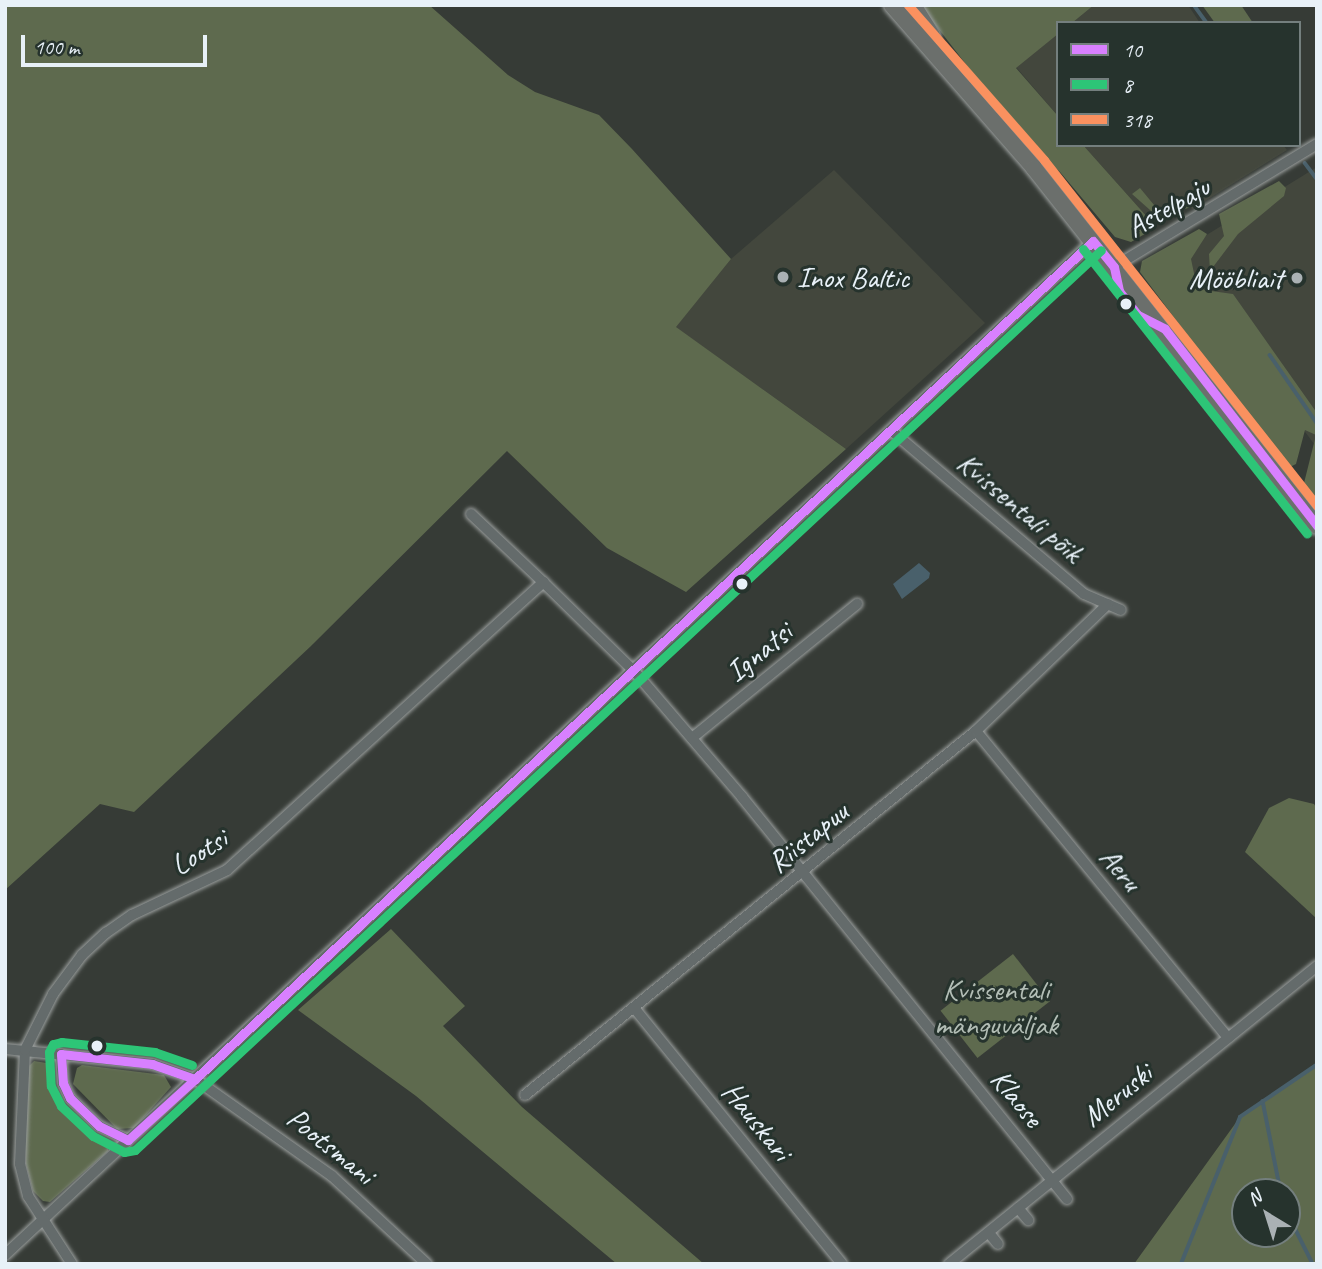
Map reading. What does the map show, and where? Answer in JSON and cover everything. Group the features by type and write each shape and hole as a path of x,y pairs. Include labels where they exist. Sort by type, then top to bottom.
{"highway":[{"path":"892,5 984,109 1094,241 1317,526"},
{"path":"912,5 984,109"}],"street":[{"name":"Astelpaju","path":"1114,267 1317,144"},
{"path":"5,1255 893,432 1094,241"},
{"name":"Kvissentali põik","path":"893,432 1084,594 1121,610"},
{"path":"471,514 635,671"},
{"name":"Lootsi","path":"42,1221 28,1196 20,1164 25,1051 53,994 82,956 106,933 132,915 227,870 543,582"},
{"name":"Ignatsi","path":"692,738 857,604"},
{"name":"Riistapuu","path":"526,1095 976,731 1108,604"},
{"name":"Klaose","path":"635,671 803,873 1067,1199"},
{"name":"Aeru","path":"976,731 1228,1038"},
{"name":"Meruski","path":"949,1264 1317,966"},
{"name":"Hauskari","path":"635,1009 842,1264"},
{"name":"Pootsmani","path":"5,1049 152,1064 195,1079 332,1176 427,1264"},
{"path":"61,1054 63,1083 70,1098 99,1126 128,1140"},
{"path":"1018,1208 1028,1220"},
{"path":"42,1221 72,1264"},
{"path":"989,1233 998,1244"}],"shaded area":[{"path":"1094,5 1188,5 1199,21 1074,21"},
{"path":"1056,36 1056,114 1016,67"},
{"path":"1085,147 1285,147 1287,150 1192,209 1189,205 1166,219 1149,219"},
{"path":"1317,167 1317,448 1174,255"},
{"path":"834,170 985,323 846,449 675,327 731,259"}],"green space":[{"path":"5,5 429,5 508,75 535,92 599,115 632,149 731,259 676,327 846,449 686,592 607,548 507,451 311,646 134,812 100,804 5,890"},
{"path":"920,5 1094,5 1074,21 1056,21 1056,36 1016,68 1056,114 1056,147 1085,147 1149,219 1150,231 1131,242 1115,237 1060,172 1028,144"},
{"path":"1202,5 1241,5 1252,21 1214,21"},
{"path":"1279,181 1286,188 1284,196 1238,234 1210,271 1209,254 1224,236 1219,214"},
{"path":"1140,188 1159,211 1166,206 1189,203 1191,207 1159,218 1132,194"},
{"path":"1199,229 1207,234 1191,259 1195,278 1204,290 1233,294 1317,413 1317,507 1304,483 1316,435 1305,430 1296,464 1288,468 1140,272 1142,261"},
{"path":"1289,798 1314,804 1317,809 1317,919 1245,852 1269,808"},
{"path":"391,929 465,1006 443,1026 522,1107 704,1264 617,1264 416,1096 298,1010"},
{"name":"Kvissentali mänguväljak","path":"1013,954 1050,1001 977,1058 941,1011"},
{"path":"34,1061 53,1064 55,1090 51,1094 89,1135 108,1145 108,1151 50,1202 43,1201 33,1191 26,1164 24,1130 28,1067"},
{"path":"82,1065 164,1075 171,1087 134,1128 117,1129 73,1084 77,1068"},
{"path":"1317,1065 1317,1264 1134,1264 1240,1117"}],"water":[{"path":"919,563 930,573 929,578 902,599 893,584"}],"waterway":[{"path":"1194,5 1206,21"},
{"path":"1305,163 1317,179"},
{"path":"1270,355 1317,423"},
{"path":"1181,1264 1240,1117 1315,1066"},
{"path":"1263,1101 1278,1178"},
{"path":"1301,1240 1313,1264"}],"transit line":[{"name":"318","path":"908,5 1044,160 1317,506"},
{"name":"10","path":"1093,241 1114,267 1119,291 1138,315 1165,329 1317,526"},
{"name":"10","path":"195,1079 1093,241"},
{"name":"8","path":"1083,249 1307,534"},
{"name":"8","path":"192,1065 155,1052 62,1042 53,1044 49,1052 51,1086 61,1106 93,1136 124,1152 135,1150 1101,250"},
{"name":"10","path":"61,1054 152,1064 195,1079 128,1140 99,1126 70,1098 63,1083 61,1054"}],"place":[{"name":"Inox Baltic","path":"783,277"},
{"name":"Mööbliait","path":"1297,278"}]}
